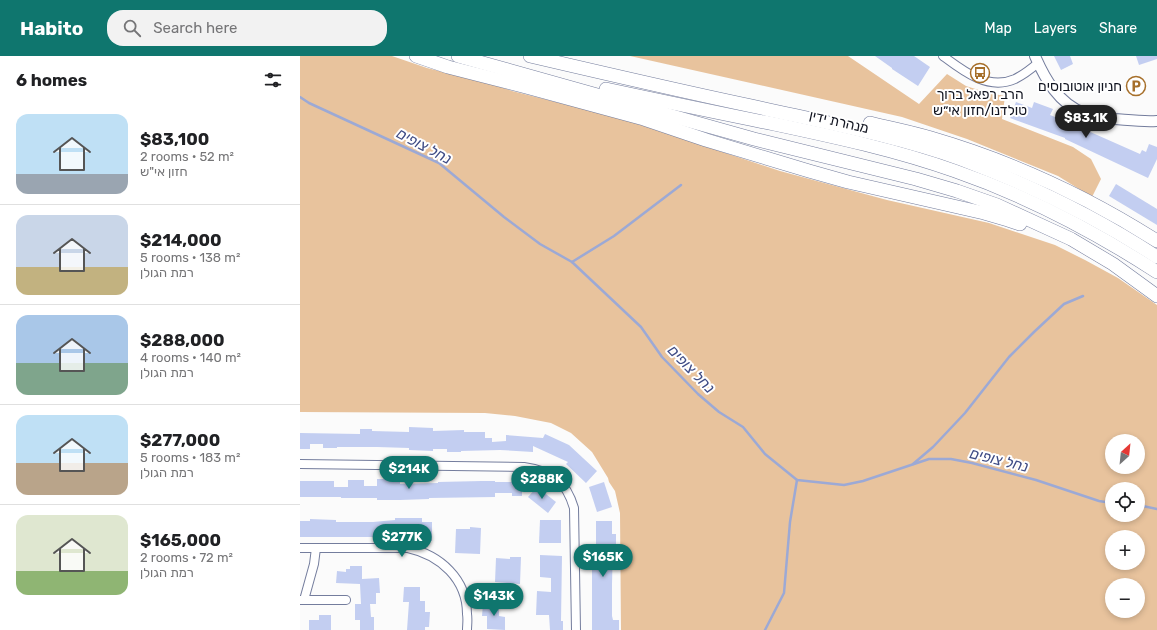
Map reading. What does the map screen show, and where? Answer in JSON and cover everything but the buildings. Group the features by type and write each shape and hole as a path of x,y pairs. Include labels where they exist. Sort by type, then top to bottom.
{"highway":[{"path":"416,56 448,67 644,119 706,140 808,171 1008,220 1028,227 1113,264"},
{"path":"458,56 754,140 916,179 957,191 997,206 1071,239 1113,264 1157,296"},
{"name":"מנהרת ידין","path":"530,56 643,83 872,133 959,159 1038,191 1076,209 1157,257"},
{"path":"548,56 719,90 930,138 977,153 1041,178 1110,213 1157,241"},
{"name":"מנהרת ידין","path":"492,65 823,134 913,157 968,176 1033,202 1070,220 1157,272"}],"street":[{"path":"942,56 976,78 986,82 996,83 1006,82 1016,78 1037,60 1049,83 1058,94 1073,107 1095,116 1147,122 1157,121"},
{"path":"300,464 524,467 541,470 550,474 563,484 568,492 574,508 576,630"},
{"path":"300,548 408,548 431,556 440,561 449,570 462,590 468,613 467,630"},
{"path":"316,548 314,564 302,600 346,600"}],"shaded area":[{"path":"300,56 392,56 427,68 620,118 780,171 887,200 989,223 1055,245 1118,278 1157,305 1157,630 621,630 620,513 615,491 592,452 571,433 551,423 515,416 485,413 300,412"},
{"path":"630,56 848,56 919,104 947,74 966,86 988,93 1005,96 1002,119 1073,147 1091,159 1101,179 1092,197 1058,176 967,139 902,117"}],"waterway":[{"name":"נחל צופים","path":"300,97 309,103 439,163 504,217 540,244 572,262 641,327 662,357 698,394 719,412 743,427 765,454 797,480 844,485 863,481 929,459 951,459 1036,480 1105,502"},
{"path":"572,262 614,236 681,185"},
{"path":"913,464 933,447 965,413 1009,357 1034,332 1064,304 1083,296"},
{"path":"765,630 784,593 790,522 797,480"},
{"name":"נחל צופים","path":"1145,506 1157,509"}],"place":[{"name":"הרב רפאל ברוך טולדנו/חזון אי״ש","path":"980,73"},
{"name":"חניון אוטובוסים","path":"1136,86"}]}
